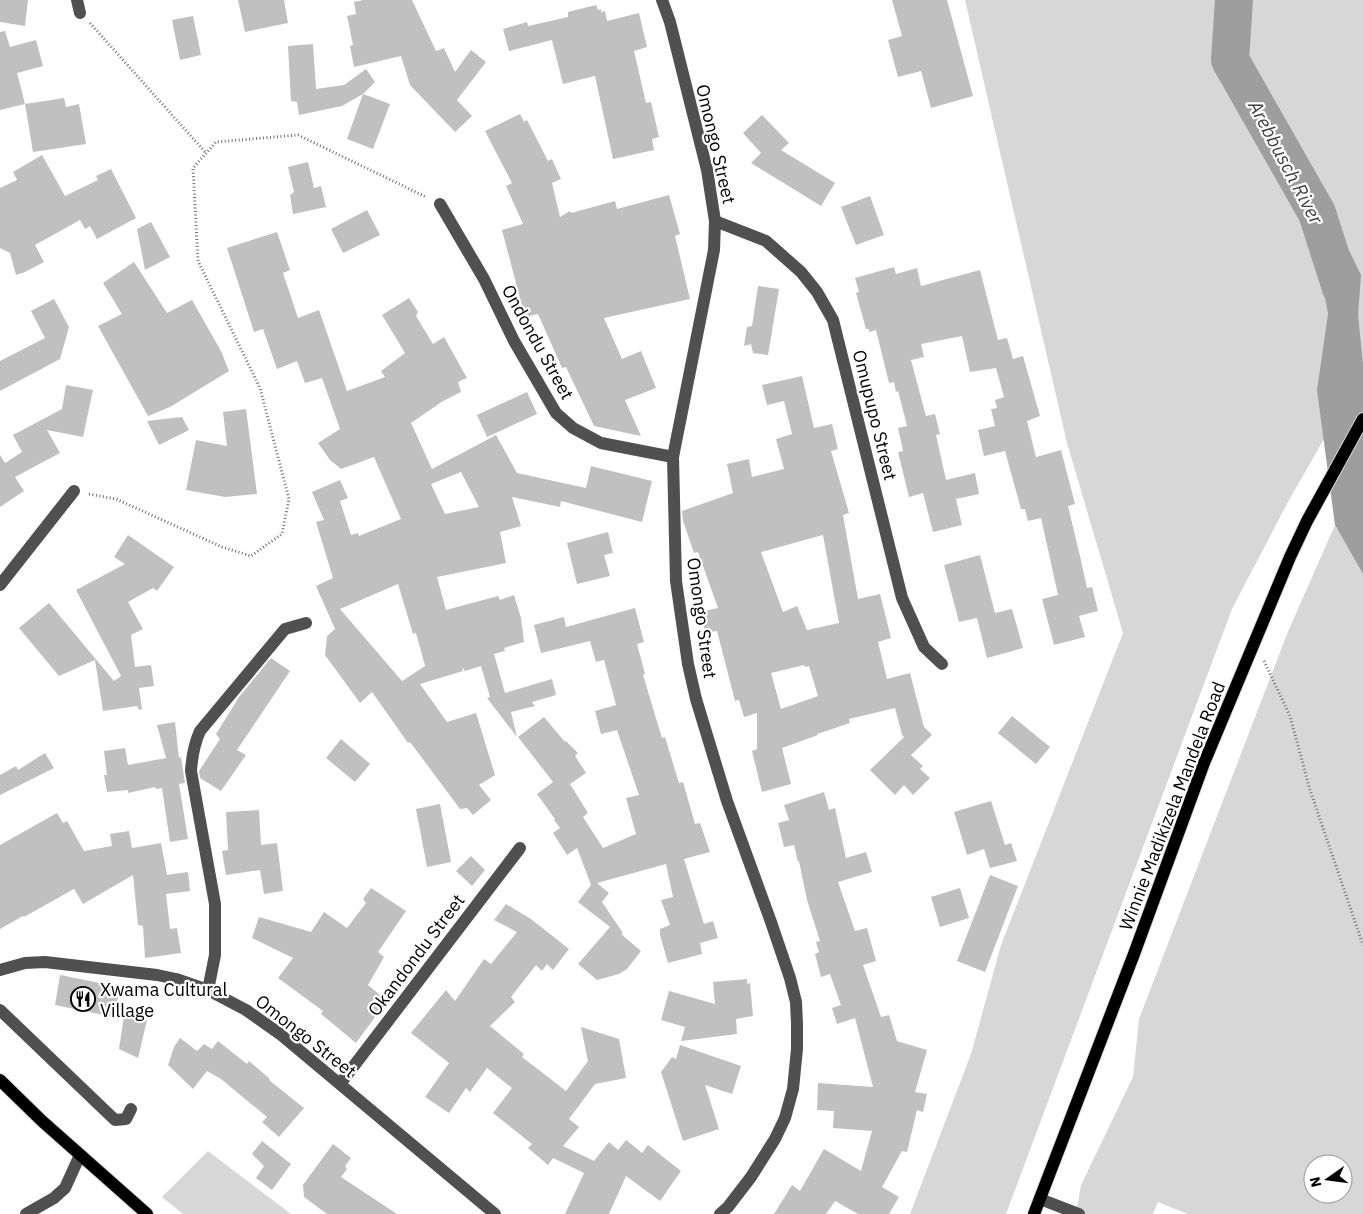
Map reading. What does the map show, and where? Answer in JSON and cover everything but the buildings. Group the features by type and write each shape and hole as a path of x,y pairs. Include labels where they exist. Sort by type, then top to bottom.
{"main road":[{"name":"Winnie Madikizela Mandela Road","path":"1034,1214 1134,954 1204,763 1290,557 1307,521 1363,419"},
{"path":"0,1080 42,1122 147,1214"}],"street":[{"path":"77,0 80,13"},
{"name":"Omongo Street","path":"662,0 670,22 707,170 715,221 714,250 673,457 676,581 688,664 696,699 727,801 771,922 796,1002 796,1059 793,1089 785,1118 775,1139 751,1177 728,1207 720,1214"},
{"name":"Ondondu Street","path":"440,204 484,279 514,341 556,413 573,428 602,443 673,457"},
{"name":"Omupupo Street","path":"715,221 766,241 801,272 817,292 833,320 902,598 924,647 942,664"},
{"path":"0,585 74,491"},
{"path":"208,990 215,955 215,904 191,770 194,748 200,731 285,629 306,623"},
{"name":"Okandondu Street","path":"340,1084 520,848"},
{"name":"Omongo Street","path":"0,970 25,963 46,962 157,975 176,979 208,990 246,1010 280,1034 495,1214"},
{"path":"0,1010 106,1114 115,1120 126,1119 131,1109"},
{"path":"26,1214 54,1198 65,1188 80,1155"},
{"path":"1040,1198 1079,1214"}],"path":[{"path":"80,13 206,153"},
{"path":"74,491 116,499 222,547 251,556 282,534 289,499 260,388 198,262 193,168 216,142 298,135 440,204"},
{"path":"1255,641 1290,716 1310,790 1363,945"}],"shaded area":[{"path":"965,0 1363,0 1363,371 1289,500 1232,609 1006,1214 910,1214 971,1054 1001,945 1123,633 1067,443"},
{"path":"1340,232 1361,275 1358,315 1363,364 1363,574 1335,525 1317,390 1328,314 1316,245"},
{"path":"1335,525 1363,574 1363,1214 1188,1214 1158,1202 1153,1214 1076,1214 1081,1185 1133,1077 1139,1019 1287,634"},
{"path":"208,1151 291,1214 183,1214 162,1197"}],"waterway":[{"name":"Arebbusch River","path":"1234,0 1230,60 1317,213 1341,288"}],"place":[{"name":"Xwama Cultural Village","path":"83,999"}]}
